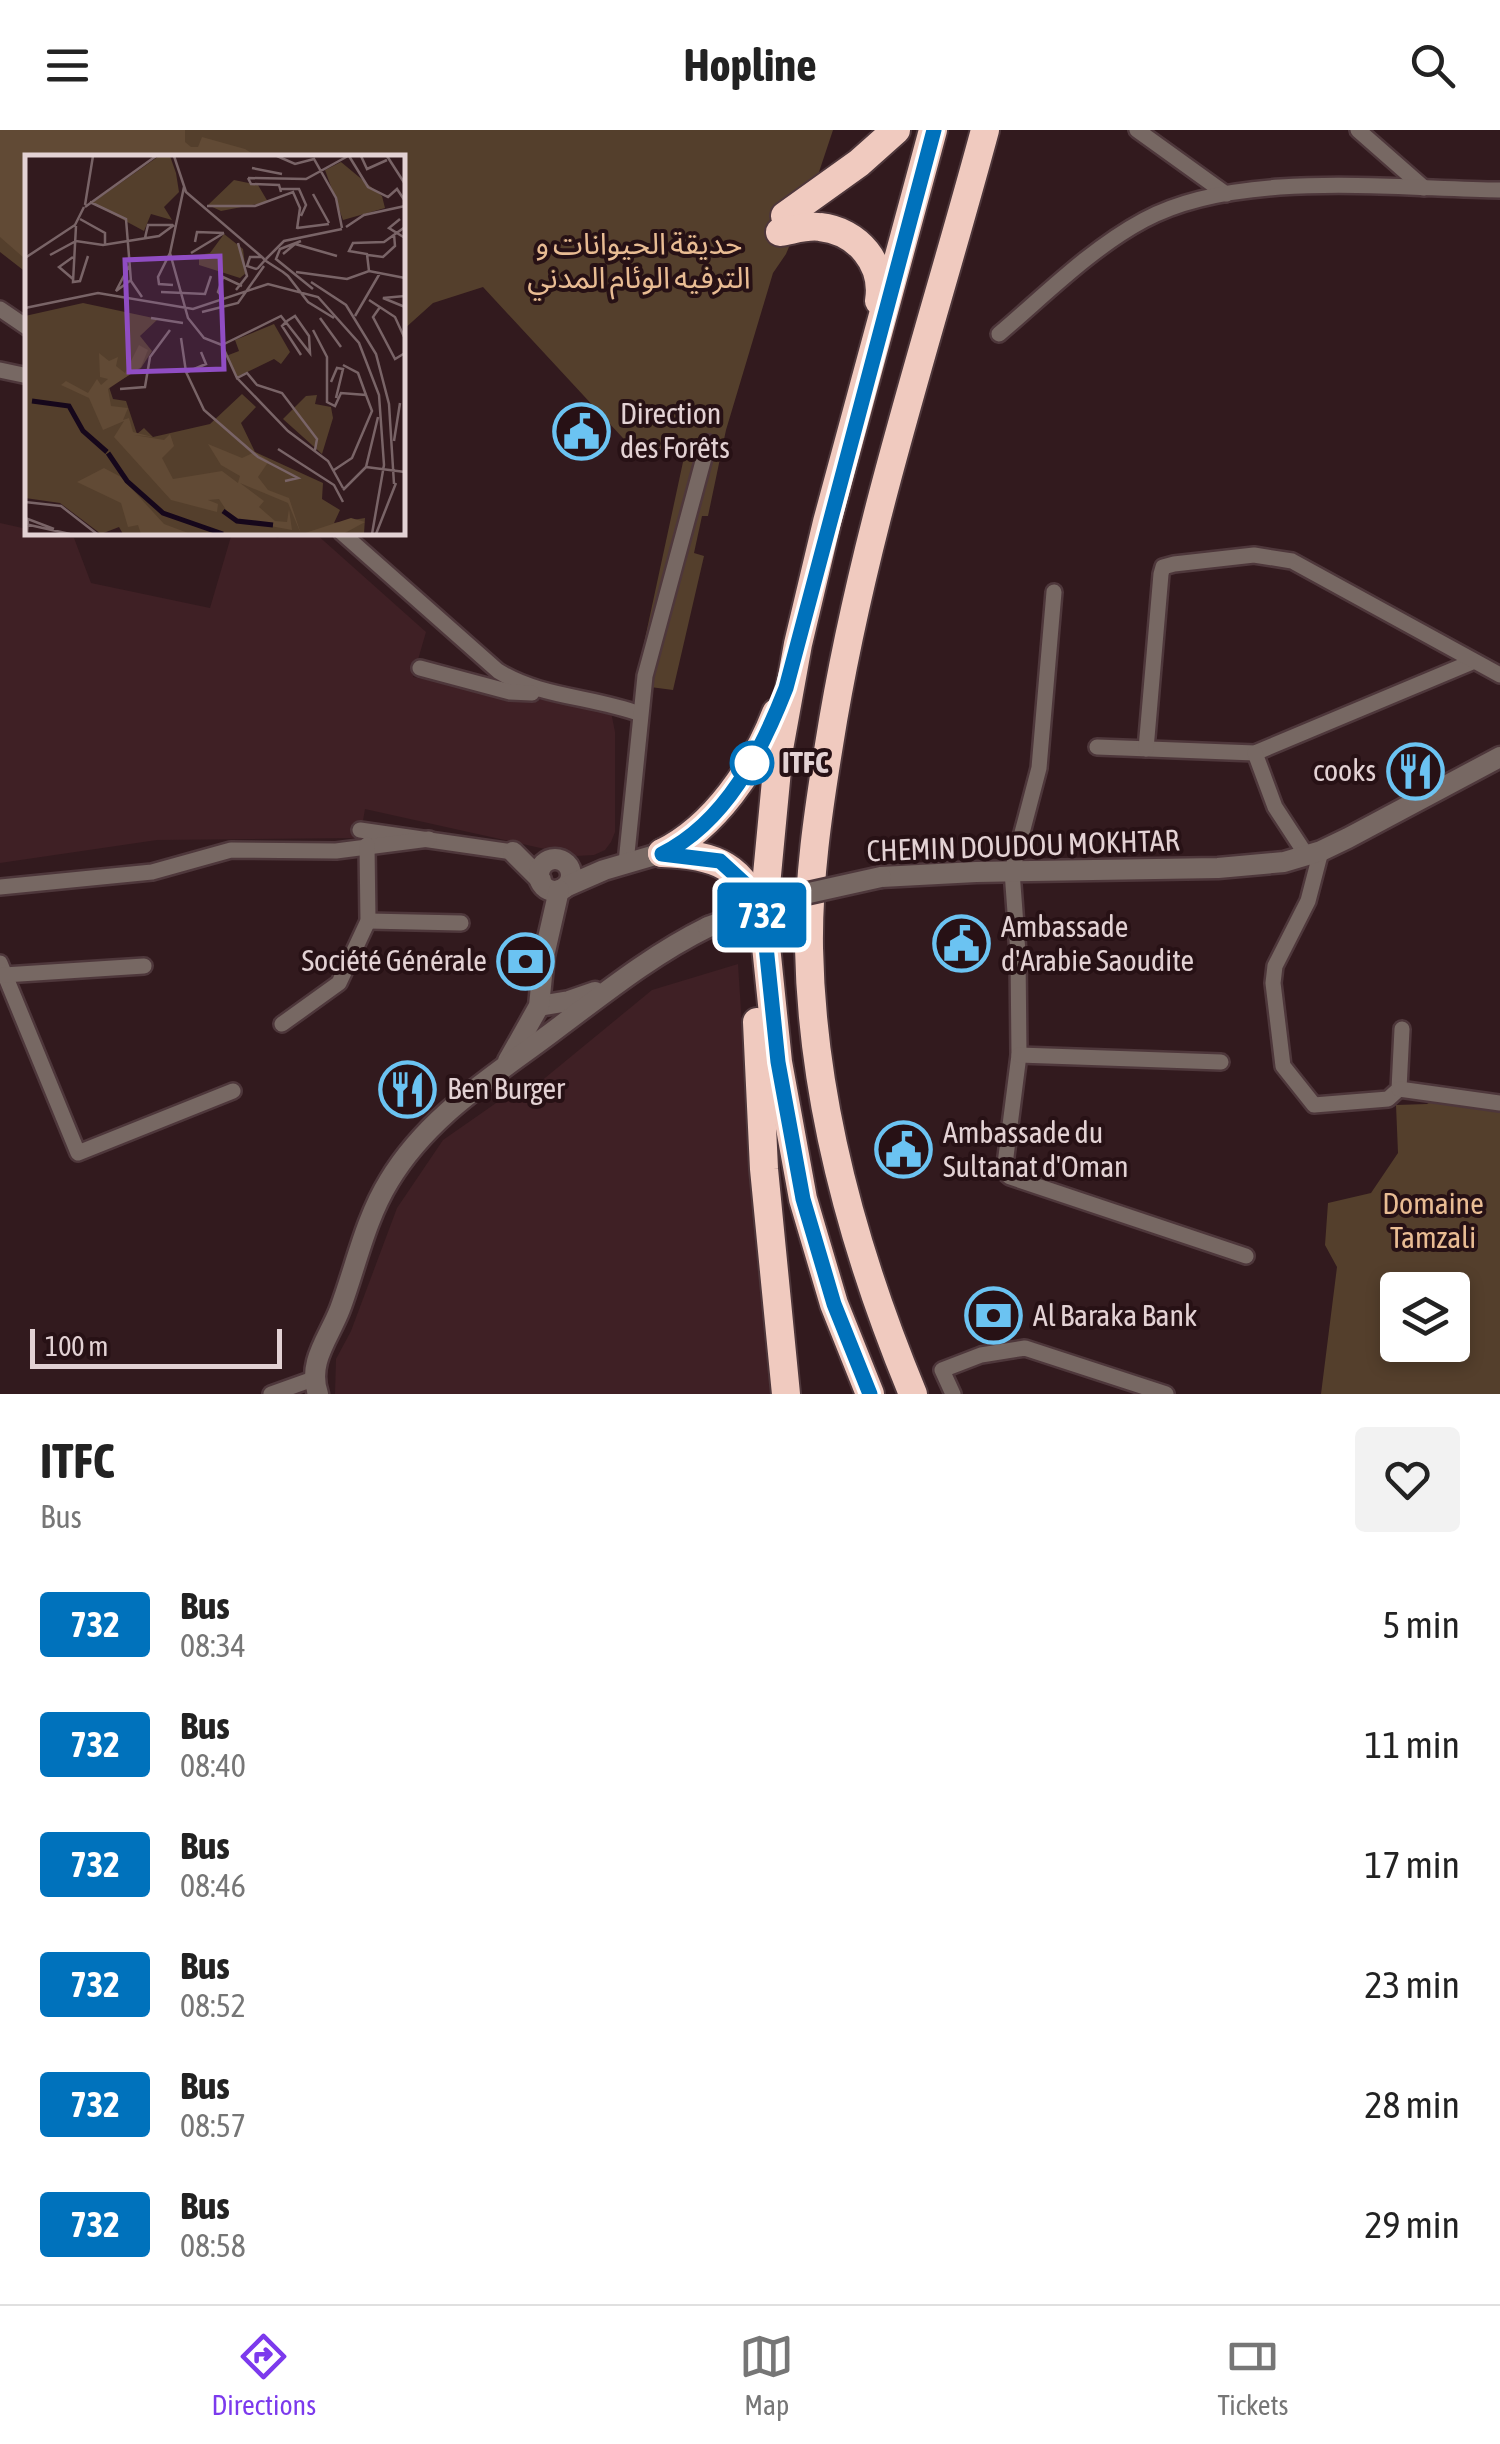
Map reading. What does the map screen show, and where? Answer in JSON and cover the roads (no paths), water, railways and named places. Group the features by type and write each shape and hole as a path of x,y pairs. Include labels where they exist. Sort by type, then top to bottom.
{"highway":[{"path":"870,366 881,292 879,271 869,254 838,232 782,224 896,130"},
{"path":"786,1394 764,1169 758,1050 763,917 779,749 827,522 934,130"},
{"path":"913,1394 872,1291 836,1158 817,1048 809,949 812,878 822,782 842,662 876,518 985,130"},
{"path":"662,854 696,833 750,768 772,723 799,645"},
{"path":"662,854 720,861 744,883 763,917 778,1062 803,1199 834,1304 870,1394"},
{"path":"836,1158 933,1394"}],"street":[{"path":"1137,130 1226,194"},
{"path":"1358,130 1424,188"},
{"path":"999,334 1098,250 1146,218 1212,195 1302,186 1500,190"},
{"path":"0,309 25,326"},
{"path":"0,370 25,375"},
{"path":"626,863 645,676 708,443"},
{"path":"344,535 498,671 519,684 640,714"},
{"path":"1146,749 1161,574 1163,567 1174,564 1254,555 1292,562 1500,676"},
{"path":"1054,592 1039,768 1012,872 1019,1055 1004,1172 1246,1256"},
{"path":"1097,747 1256,753 1472,662"},
{"path":"420,668 510,692 546,693"},
{"path":"1256,753 1275,806 1314,854 1308,901 1275,966 1273,983 1283,1066 1314,1105 1388,1099 1399,1089 1402,1030"},
{"name":"CHEMIN DOUDOU MOKHTAR","path":"316,1386 317,1357 338,1314 372,1212 418,1140 464,1096 623,980 708,926 791,897 880,878 1239,867 1314,854 1500,758"},
{"path":"0,887 152,872 231,850 336,851 364,838 428,839 513,852 554,878 604,870 662,854"},
{"path":"282,1024 338,983 368,921 364,838"},
{"path":"504,1068 539,1006 554,878"},
{"path":"368,921 461,923"},
{"path":"144,966 2,969 78,1154 233,1092"},
{"path":"539,1006 569,1002 623,980"},
{"path":"1019,1055 1221,1062"},
{"path":"1399,1089 1500,1103"},
{"path":"952,1394 942,1370 981,1355 1025,1348 1166,1394"},
{"path":"272,1394 316,1386"}],"place":[{"name":"Direction des Forêts","path":"581,431"},
{"name":"ITFC","path":"752,763"},
{"name":"cooks","path":"1415,771"},
{"name":"Ambassade d'Arabie Saoudite","path":"962,944"},
{"name":"Société Générale","path":"526,961"},
{"name":"Ben Burger","path":"408,1089"},
{"name":"Ambassade du Sultanat d'Oman","path":"904,1150"},
{"name":"Al Baraka Bank","path":"994,1316"}],"park label":[{"name":"حديقة الحيوانات و الترفيه الوئام المدني","path":"639,261"},
{"name":"Domaine Tamzali","path":"1433,1221"}]}
